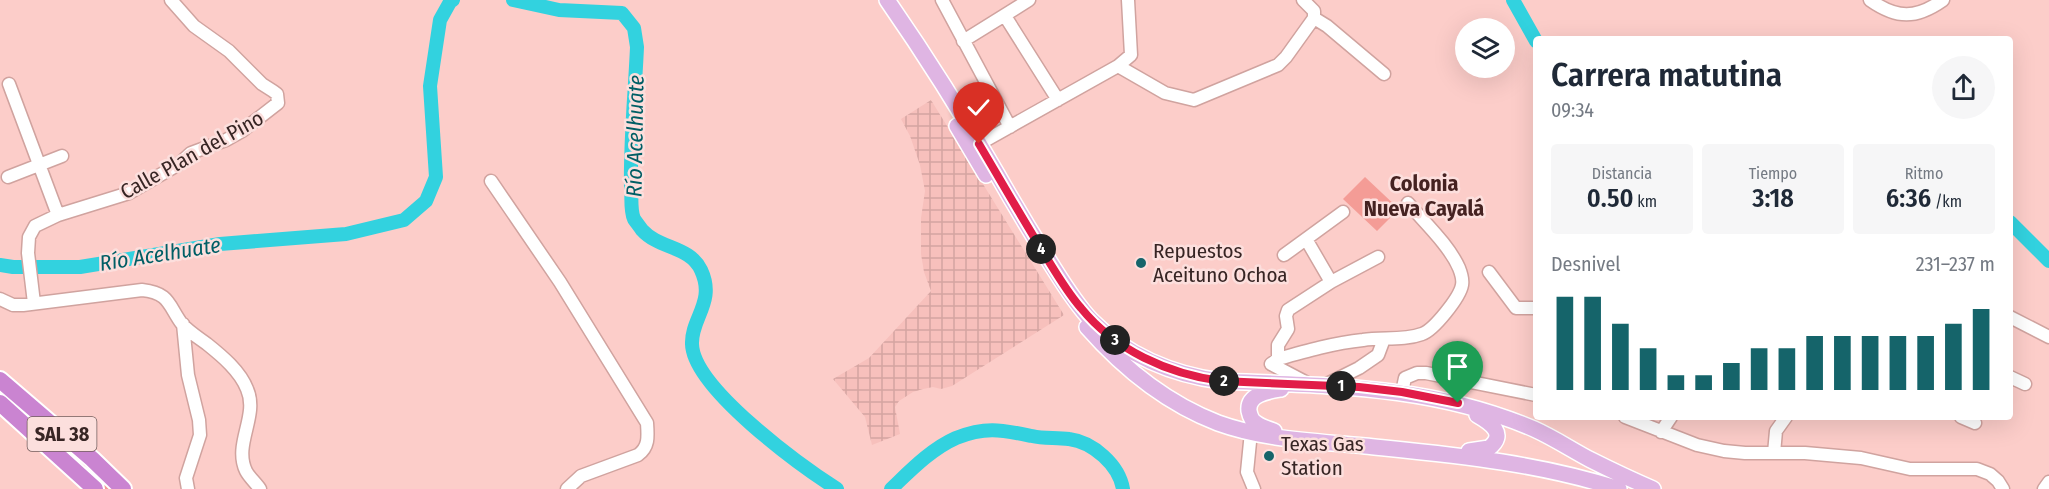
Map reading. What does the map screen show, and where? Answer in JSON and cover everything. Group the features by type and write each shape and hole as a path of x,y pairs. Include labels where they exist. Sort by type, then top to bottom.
{"highway":[{"name":"SAL 38","path":"0,380 123,489"},
{"name":"SAL 38","path":"0,403 95,489"},
{"path":"28,427 34,429 40,425 42,420 39,413"},
{"path":"51,448 49,441 51,436 57,433 63,434"}],"main road":[{"path":"876,0 936,90 1008,212 1061,294 1117,360 1157,390 1177,403 1218,423 1251,432 1295,440 1500,460 1559,471 1619,489"},
{"path":"887,0 1073,298 1092,321 1148,360 1191,376 1221,381 1367,388 1458,403 1534,429 1599,464 1653,489"},
{"path":"1295,440 1257,424 1250,417 1249,409 1253,399 1259,394 1304,384"},
{"path":"1433,453 1483,450 1495,442 1497,434 1491,423 1458,403"}],"street":[{"name":"Calle Plan del Pino","path":"34,303 28,253 29,237 35,226 58,215 120,197 140,187 179,164 191,153 226,140 242,131 278,103 273,91 262,84 229,51 194,26 171,0"},
{"path":"942,0 1010,127"},
{"path":"963,41 1029,0"},
{"path":"979,144 1118,66 1131,55 1128,0"},
{"path":"1118,66 1165,93 1194,100 1278,65 1314,18 1314,11 1303,0"},
{"path":"1870,0 1890,12 1902,15 1919,12 1937,2"},
{"path":"1005,16 1058,100"},
{"path":"1314,18 1327,26 1384,74"},
{"path":"9,84 58,215"},
{"path":"8,177 62,156"},
{"path":"490,181 560,282 647,423 648,439 645,450 638,455 581,476 567,489"},
{"path":"1304,384 1271,364 1278,359 1335,344 1364,339 1409,336 1428,331 1459,293 1462,286 1460,268 1408,203"},
{"path":"1284,255 1343,212"},
{"path":"1306,239 1331,282"},
{"path":"1278,359 1278,345 1288,328 1286,316 1288,310 1331,282 1378,257"},
{"path":"1489,272 1516,308 1533,308"},
{"path":"0,299 13,305 142,290 161,295 171,304 183,324 221,356 247,387 250,412 242,451 243,463 260,489"},
{"path":"2013,319 2049,337"},
{"path":"183,324 188,375 199,420 200,435 186,478 188,489"},
{"path":"1325,385 1359,368 1378,355 1384,339"},
{"path":"1359,368 1357,378 1367,388"},
{"path":"1402,392 1405,378 1426,372 1533,394"},
{"path":"2013,378 2025,384"},
{"path":"1632,420 1697,445 1724,451 1805,453 1861,458 1910,469 1977,469 1990,474 2001,488"},
{"path":"1661,432 1669,420"},
{"path":"1773,453 1776,431 1784,420"},
{"path":"1968,420 1975,423"},
{"path":"1251,432 1247,472 1254,489"},
{"path":"2044,489 2049,482"}],"shaded area":[{"path":"931,100 1064,315 952,386 941,389 933,387 923,389 899,401 895,407 900,434 872,445 865,417 833,379 869,358 931,291 924,272 921,254 921,218 925,191 920,165 910,136 901,119"}],"green space":[{"path":"1365,177 1399,209 1377,231 1343,199"},
{"path":"55,437 119,489 102,489 52,440"}],"waterway":[{"name":"Río Acelhuate","path":"0,265 80,267 220,244 346,234 404,220 426,201 436,177 430,86 440,20 453,0"},
{"name":"Río Acelhuate","path":"513,0 559,10 622,13 634,28 637,47 631,170 634,219 649,236 690,256 701,270 706,291 692,344 697,362 710,382 751,424 799,463 837,489"},
{"path":"1513,0 1533,36"},
{"path":"2013,225 2049,261"},
{"name":"Río Acelhuate","path":"891,489 938,448 967,434 994,430 1069,439 1087,445 1104,456 1110,463 1121,480 1123,489"}],"place":[{"name":"Repuestos Aceituno Ochoa","path":"1141,263"},
{"name":"Texas Gas Station","path":"1269,456"}],"district":[{"name":"Colonia Nueva Cayalá","path":"1424,196"}],"route":[{"path":"979,144 1024,222 1081,309 1102,330 1148,360 1202,379 1359,387 1402,392 1458,403"}]}
